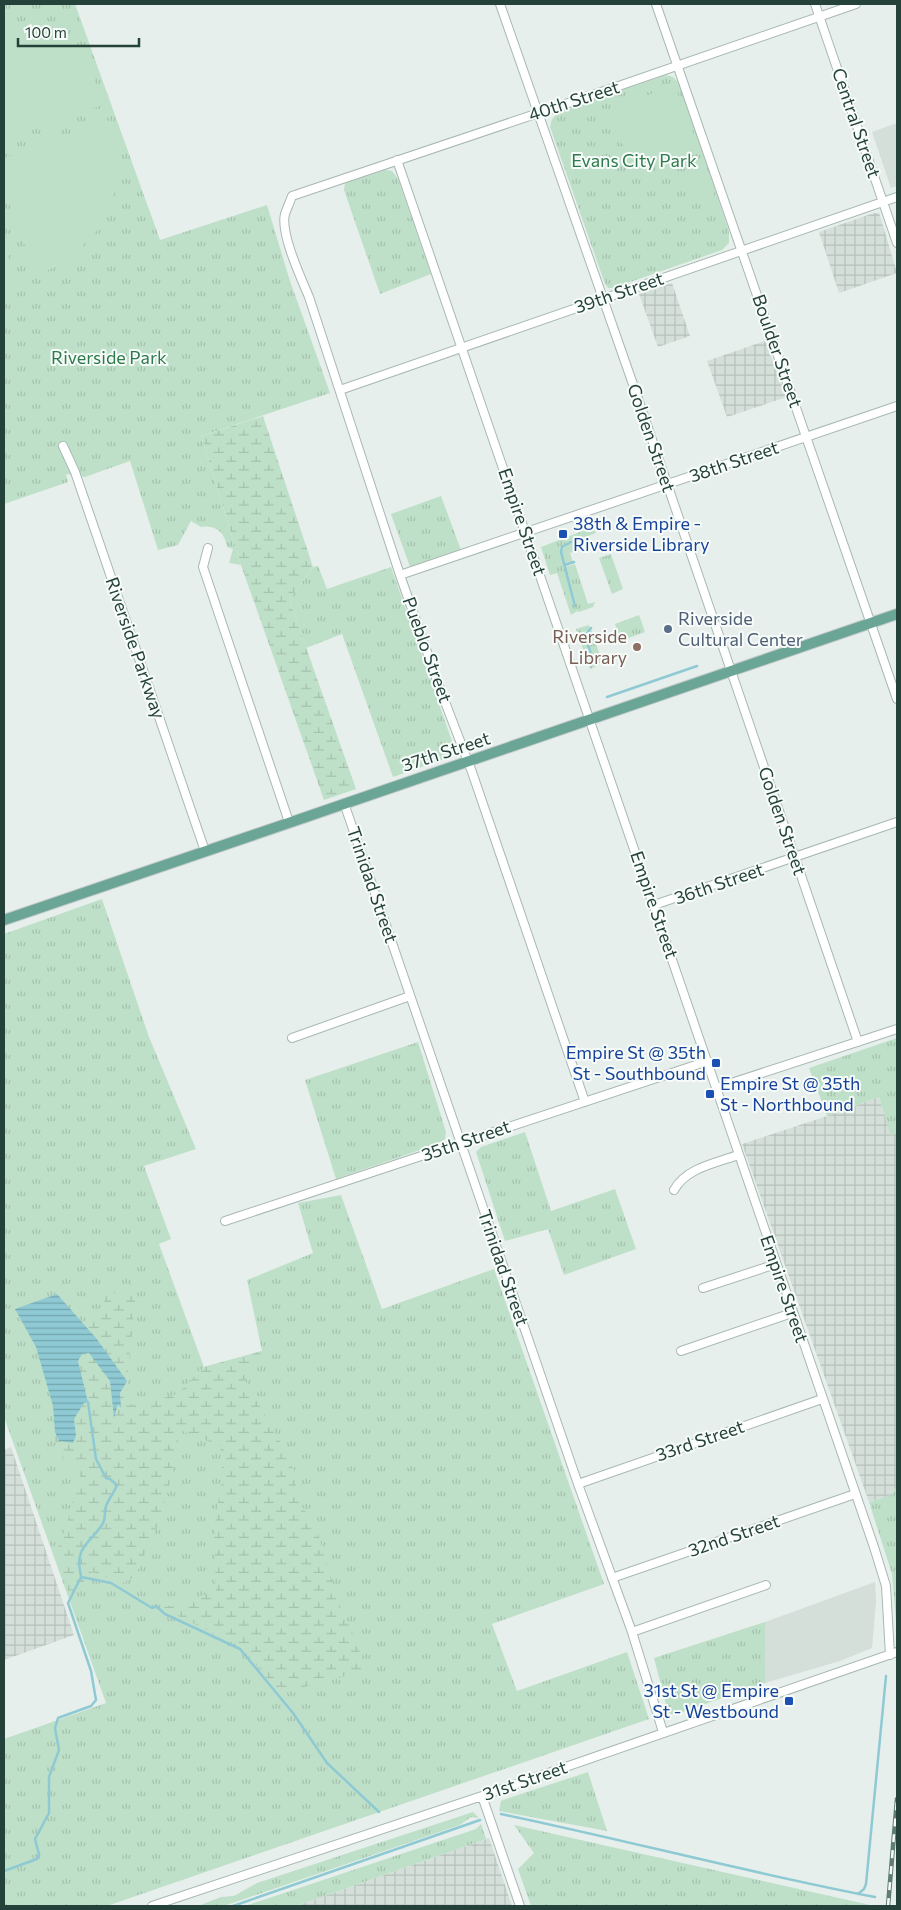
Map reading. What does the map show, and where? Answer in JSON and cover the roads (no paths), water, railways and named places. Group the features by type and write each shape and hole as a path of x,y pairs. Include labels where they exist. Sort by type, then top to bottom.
{"main road":[{"name":"37th Street","path":"4,920 897,614"}],"street":[{"name":"Golden Street","path":"500,4 858,1042"},
{"name":"Boulder Street","path":"656,4 897,699"},
{"name":"Central Street","path":"815,4 897,243"},
{"name":"40th Street","path":"292,196 856,4"},
{"name":"Empire Street","path":"397,160 708,1061 738,1155 886,1586 894,1653"},
{"name":"Pueblo Street","path":"292,196 284,216 285,228 293,256 309,296 400,574 440,689 468,762 585,1102"},
{"name":"39th Street","path":"340,390 897,197"},
{"name":"38th Street","path":"400,574 897,406"},
{"name":"Riverside Parkway","path":"63,446 75,472 205,851"},
{"path":"208,548 203,567 290,822"},
{"name":"Trinidad Street","path":"344,803 578,1484 632,1632 664,1732"},
{"name":"36th Street","path":"654,905 897,822"},
{"path":"292,1038 410,996"},
{"path":"716,1088 897,1029"},
{"name":"35th Street","path":"224,1220 461,1144 708,1061"},
{"path":"674,1190 679,1181 697,1170 738,1155"},
{"path":"703,1288 776,1264"},
{"path":"681,1351 792,1313"},
{"name":"33rd Street","path":"578,1484 822,1399"},
{"name":"32nd Street","path":"612,1578 855,1494"},
{"path":"632,1632 766,1585"},
{"name":"31st Street","path":"152,1906 482,1796 894,1653"},
{"path":"482,1796 520,1906"}],"water":[{"path":"57,1294 96,1338 127,1381 120,1393 121,1408 118,1404 114,1418 110,1381 89,1353 82,1354 78,1361 88,1402 84,1403 74,1419 76,1436 73,1443 59,1441 55,1432 53,1406 36,1347 15,1309"}],"waterway":[{"path":"571,542 562,547 561,552 575,606"},
{"path":"565,565 574,562"},
{"path":"586,634 591,628"},
{"path":"584,633 593,660"},
{"path":"607,697 697,666"},
{"path":"81,1576 79,1567 81,1553 103,1523 106,1506 117,1485 106,1478 96,1459 88,1402"},
{"path":"4,1871 37,1859 39,1854 35,1839 49,1813 49,1777 59,1750 55,1728 58,1718 91,1706 96,1700 91,1671 68,1603 81,1577 111,1583 152,1608 156,1606 165,1614 240,1649 293,1713 327,1763 379,1812"},
{"path":"858,1894 864,1889 866,1884 886,1676"},
{"path":"501,1814 781,1878 875,1897"},
{"path":"233,1906 480,1820"}],"railway":[{"path":"888,1906 897,1799"}],"place":[{"name":"38th & Empire - Riverside Library","path":"563,534"},
{"name":"Riverside Cultural Center","path":"668,629"},
{"name":"Riverside Library","path":"637,647"},
{"name":"Empire St @ 35th St - Southbound","path":"716,1063"},
{"name":"Empire St @ 35th St - Northbound","path":"710,1094"},
{"name":"31st St @ Empire St - Westbound","path":"789,1701"}],"park label":[{"name":"Evans City Park","path":"634,161"},
{"name":"Riverside Park","path":"109,358"}]}
